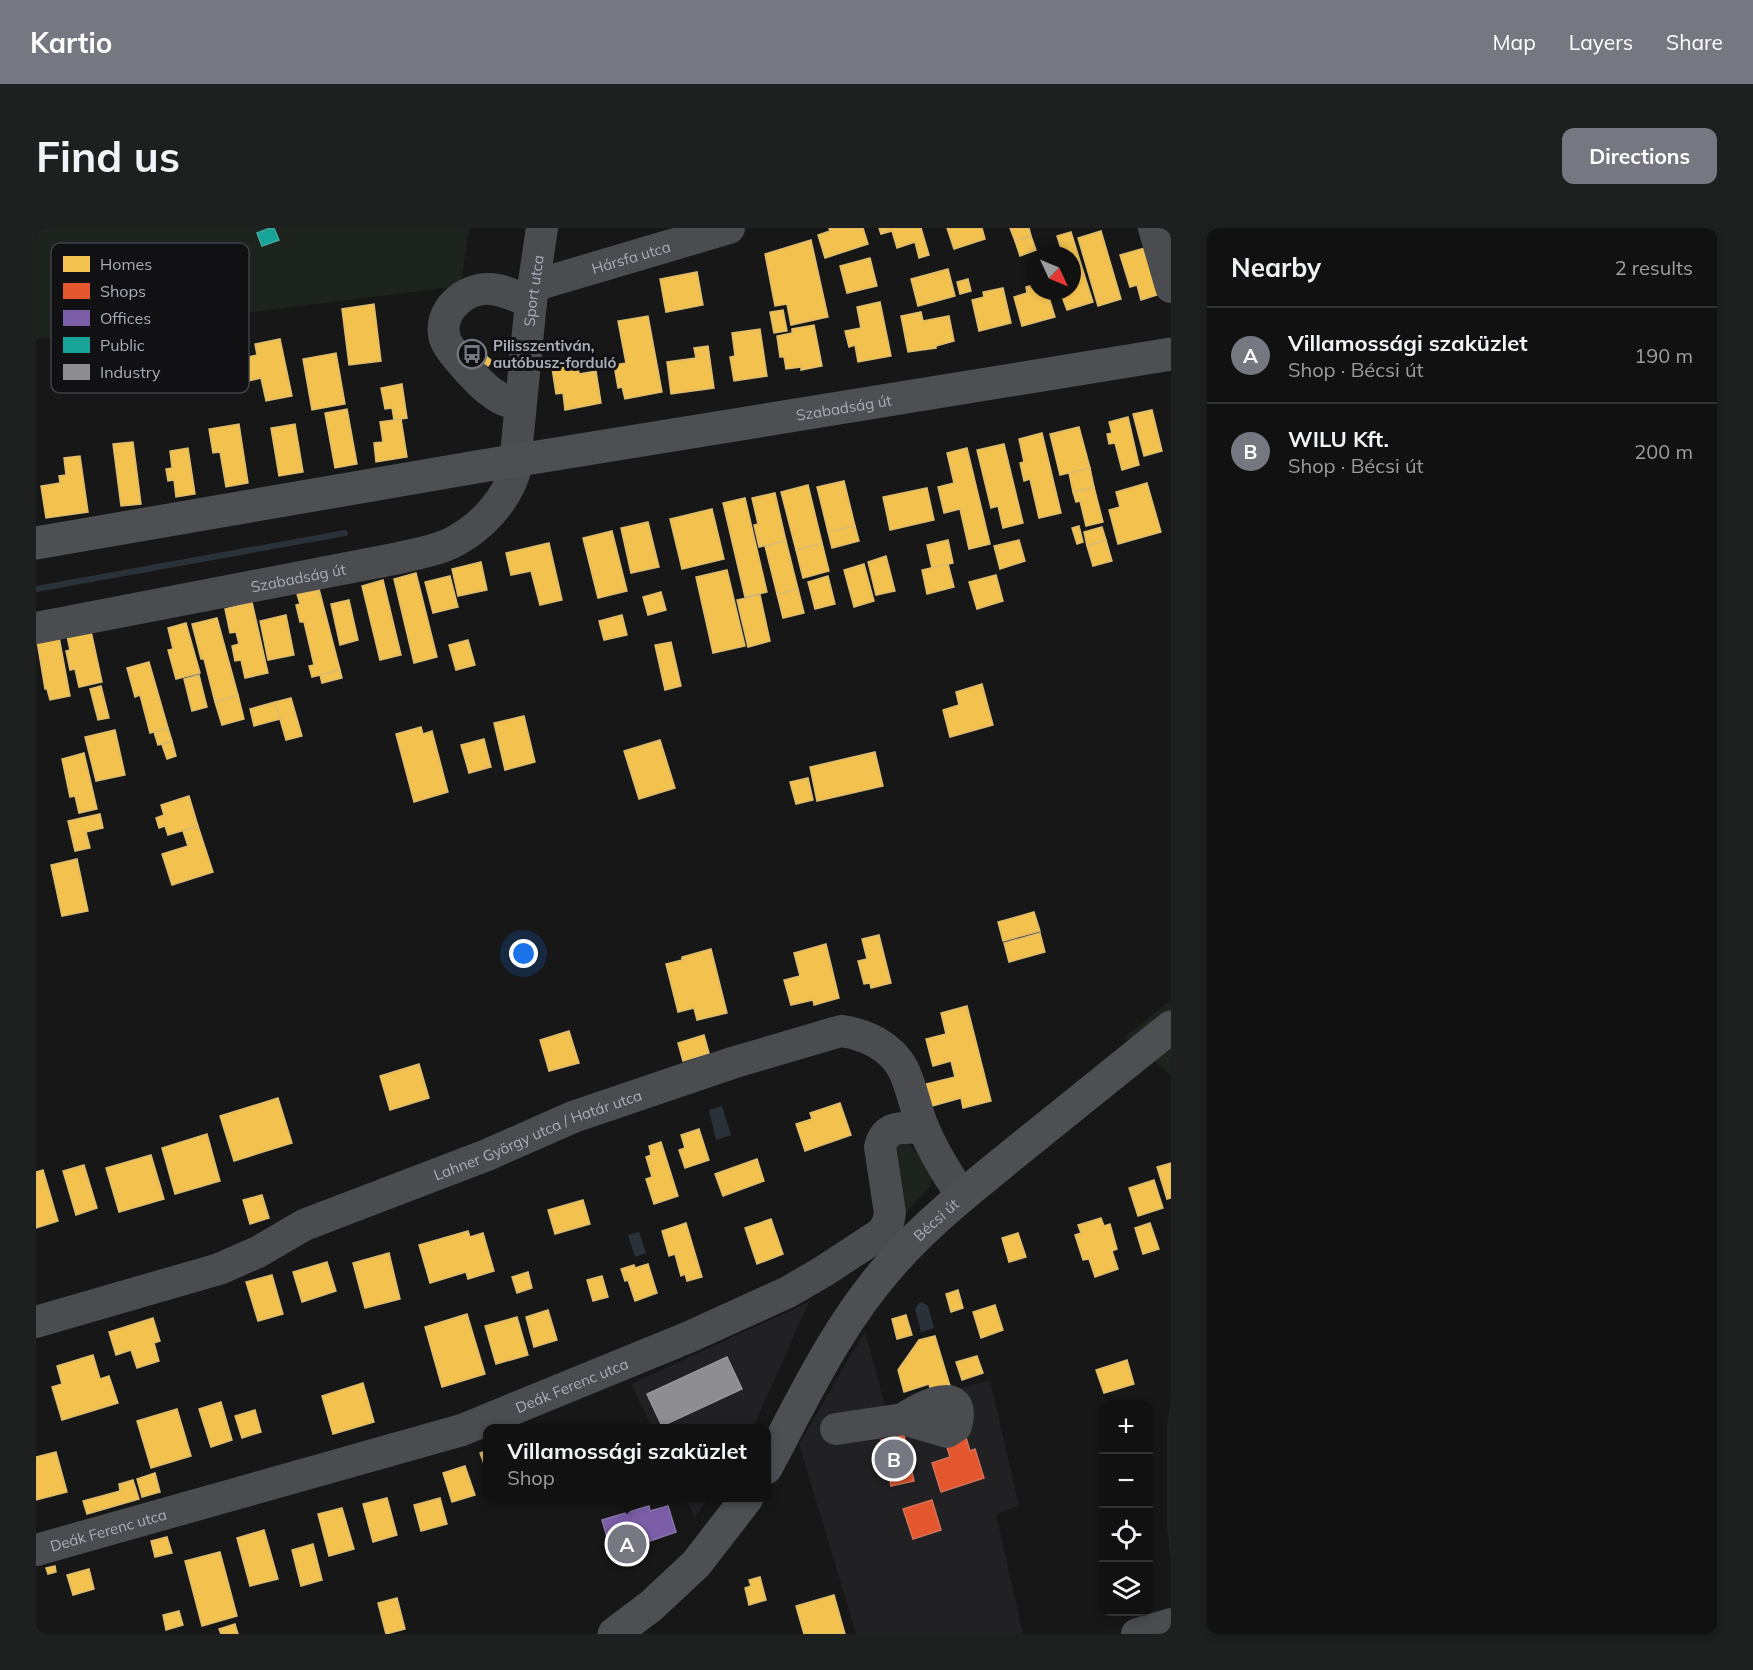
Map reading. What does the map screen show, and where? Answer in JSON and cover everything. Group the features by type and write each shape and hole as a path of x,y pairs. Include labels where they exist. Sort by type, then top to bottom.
{"main road":[{"name":"Szabadság út","path":"36,543 516,461 1171,354"},
{"name":"Bécsi út","path":"771,1459 824,1360 858,1307 892,1263 962,1196 1171,1027"},
{"path":"614,1634 651,1606 696,1564 743,1502"}],"street":[{"name":"Sport utca","path":"516,461 519,406 542,228"},
{"name":"Hársfa utca","path":"532,294 729,228"},
{"path":"1154,228 1171,287"},
{"path":"519,406 491,393 448,347 444,337 444,327 453,305 463,296 475,290 532,294"},
{"name":"Szabadság út","path":"36,628 437,549 458,540 493,511 510,486 516,461"},
{"name":"Lahner György utca / Határ utca","path":"36,1322 219,1269 258,1252 304,1226 488,1155 573,1117 732,1063 842,1031 858,1033 873,1040 903,1068 923,1128 962,1196"},
{"name":"Deák Ferenc utca","path":"36,1550 462,1430 689,1337 788,1292 882,1233 888,1223 890,1213 880,1147 882,1138 888,1131 896,1129 923,1128"},
{"path":"836,1429 903,1419"},
{"path":"1137,1634 1171,1624"}],"shaded area":[{"path":"36,228 469,228 461,286 249,312 249,243 51,243 51,337 36,339"},
{"path":"1171,1000 1171,1075 1125,1037"},
{"path":"722,1106 731,1135 716,1140 709,1110"},
{"path":"904,1140 924,1160 932,1178 926,1191 904,1214 891,1141"},
{"path":"639,1232 646,1253 635,1257 628,1235"},
{"path":"809,1302 755,1424 650,1424 631,1384"},
{"path":"922,1302 928,1306 934,1328 921,1332 915,1309"},
{"path":"865,1331 886,1409 990,1380 1019,1506 996,1514 1023,1634 856,1634 799,1444"},
{"path":"1171,1395 1171,1563 1167,1529 1167,1427"},
{"path":"687,1502 706,1502 695,1517"}],"building: Homes":[{"path":"829,228 863,228 868,244 825,258 818,235 830,231"},
{"path":"879,228 921,228 929,255 919,258 915,242 897,248 892,231 881,234"},
{"path":"947,228 982,228 985,239 954,249"},
{"path":"1010,228 1029,228 1031,236 1015,241"},
{"path":"1101,231 1121,299 1098,306 1078,238"},
{"path":"1071,232 1075,246 1060,246 1057,236"},
{"path":"1031,236 1035,246 1027,246 1027,253 1020,256 1015,241"},
{"path":"811,240 828,317 791,325 787,304 775,306 765,254"},
{"path":"1152,246 1166,292 1141,300 1137,285 1130,287 1120,255"},
{"path":"870,258 877,286 847,293 840,266"},
{"path":"948,269 955,296 918,306 911,279"},
{"path":"697,272 703,305 666,312 660,279"},
{"path":"1084,274 1093,302 1067,310 1063,300 1081,300 1081,275"},
{"path":"968,279 971,291 960,294 957,282"},
{"path":"1003,288 1011,323 979,331 972,300 984,297 983,292"},
{"path":"1027,293 1027,300 1050,300 1055,317 1022,326 1014,297"},
{"path":"880,302 891,356 858,362 855,345 849,347 845,331 861,328 857,307"},
{"path":"374,304 381,361 349,365 342,309"},
{"path":"783,310 787,331 774,333 770,312"},
{"path":"921,312 923,321 949,316 954,341 936,346 936,348 908,352 901,316"},
{"path":"648,316 662,392 625,399 622,387 618,388 614,365 626,363 618,321"},
{"path":"814,325 822,366 801,370 801,367 786,369 784,357 780,357 777,336 792,333 792,329"},
{"path":"760,329 767,376 734,381 730,357 735,356 732,333"},
{"path":"280,339 292,396 266,401 261,378 249,381 249,357 257,355 255,344"},
{"path":"708,346 714,388 671,394 667,362 696,358 694,348"},
{"path":"336,353 345,404 312,410 303,359"},
{"path":"484,354 492,361 488,366 479,359"},
{"path":"578,364 579,374 596,371 601,403 565,410 563,393 556,394 552,368"},
{"path":"402,384 407,418 394,420 392,408 385,409 381,388"},
{"path":"347,409 357,464 335,468 325,413"},
{"path":"1152,410 1162,451 1144,456 1133,414"},
{"path":"1128,417 1139,465 1122,470 1115,443 1109,444 1107,434 1112,433 1109,422"},
{"path":"401,419 407,457 376,462 374,443 383,442 380,422"},
{"path":"239,424 248,483 226,487 220,452 213,453 209,429"},
{"path":"295,424 303,472 279,476 271,428"},
{"path":"1079,427 1090,468 1060,475 1050,434"},
{"path":"1042,433 1061,513 1039,518 1030,479 1024,481 1020,463 1024,462 1019,439"},
{"path":"133,442 141,504 121,506 113,444"},
{"path":"1004,444 1023,523 1003,528 998,506 991,508 977,450"},
{"path":"188,448 195,494 176,497 174,480 168,481 166,469 172,468 170,451"},
{"path":"967,448 990,544 969,549 960,509 944,513 938,487 954,483 947,453"},
{"path":"80,456 88,512 46,518 41,486 60,483 59,476 66,475 64,458"},
{"path":"1090,468 1094,487 1073,492 1069,473"},
{"path":"844,481 855,526 828,532 817,487"},
{"path":"1147,483 1161,532 1118,544 1109,510 1120,507 1116,492"},
{"path":"808,485 822,543 796,550 781,492"},
{"path":"1094,487 1103,522 1086,526 1080,501 1076,502 1073,492"},
{"path":"927,488 934,520 890,530 883,497"},
{"path":"775,493 786,541 759,547 754,525 758,524 752,498"},
{"path":"745,498 767,592 745,597 723,503"},
{"path":"712,509 724,559 682,569 670,519"},
{"path":"648,522 659,567 631,573 621,528"},
{"path":"855,526 859,541 832,548 828,532"},
{"path":"1079,526 1083,542 1077,544 1072,528"},
{"path":"1102,527 1106,540 1087,546 1084,532"},
{"path":"612,531 627,591 598,598 583,538"},
{"path":"948,540 953,563 932,568 927,545"},
{"path":"1019,540 1025,561 1000,569 994,546"},
{"path":"1106,540 1112,561 1093,566 1087,546"},
{"path":"786,541 798,589 777,594 765,546"},
{"path":"549,543 562,600 540,605 531,571 511,575 506,553"},
{"path":"822,543 829,571 803,578 796,550"},
{"path":"886,556 895,591 876,595 868,562"},
{"path":"481,562 487,590 458,596 452,569"},
{"path":"864,564 874,601 854,607 844,570"},
{"path":"948,564 954,587 927,594 922,570"},
{"path":"727,570 745,646 713,653 696,577"},
{"path":"416,573 437,657 414,663 394,579"},
{"path":"996,575 1003,601 977,609 969,582"},
{"path":"450,576 458,607 433,613 425,582"},
{"path":"828,576 835,604 815,609 808,582"},
{"path":"383,580 401,655 380,660 362,586"},
{"path":"319,589 340,670 312,677 309,666 314,665 304,622 300,622 296,605 300,604 297,594"},
{"path":"798,589 804,613 783,618 777,594"},
{"path":"661,592 666,610 648,615 643,597"},
{"path":"760,595 770,641 748,647 737,600"},
{"path":"349,600 358,640 340,645 331,604"},
{"path":"252,602 268,673 245,678 241,660 235,661 232,646 239,644 236,632 230,633 225,609"},
{"path":"286,615 294,655 268,660 260,621"},
{"path":"622,615 627,635 604,640 599,621"},
{"path":"217,618 238,695 215,702 192,624"},
{"path":"186,623 200,673 176,679 168,650 173,649 168,628"},
{"path":"91,631 102,682 79,687 75,669 70,670 66,651 70,650 67,636"},
{"path":"59,637 70,696 50,700 47,689 45,689 37,641"},
{"path":"468,640 475,665 456,670 449,645"},
{"path":"671,642 681,686 665,690 655,645"},
{"path":"149,662 168,728 150,733 140,695 135,697 127,668"},
{"path":"340,670 342,678 322,683 320,675"},
{"path":"199,675 207,707 192,711 184,679"},
{"path":"982,684 993,725 950,737 943,710 959,705 956,692"},
{"path":"101,686 109,718 98,720 90,689"},
{"path":"238,695 244,719 222,725 215,702"},
{"path":"291,698 302,736 286,740 275,702"},
{"path":"275,702 280,719 254,726 250,709"},
{"path":"524,716 535,762 505,770 494,723"},
{"path":"421,727 423,734 432,731 448,792 414,802 396,734"},
{"path":"168,728 172,741 158,745 154,732"},
{"path":"115,730 125,775 96,781 85,737"},
{"path":"484,739 491,767 469,773 461,745"},
{"path":"660,740 675,788 639,799 624,751"},
{"path":"172,741 176,756 167,759 162,745"},
{"path":"875,752 883,786 817,801 810,767"},
{"path":"84,753 97,809 79,813 75,796 70,797 62,759"},
{"path":"808,778 813,800 796,804 790,782"},
{"path":"189,796 198,826 168,835 165,826 159,828 156,818 164,815 161,805"},
{"path":"100,814 103,828 86,832 90,848 75,851 68,821"},
{"path":"198,826 213,872 172,885 162,854 188,846 183,831"},
{"path":"77,859 88,911 62,916 51,865"},
{"path":"1034,912 1040,931 1003,941 998,922"},
{"path":"1040,933 1045,952 1009,962 1004,943"},
{"path":"879,935 891,983 871,988 870,983 864,984 858,961 867,959 862,939"},
{"path":"826,944 839,998 814,1005 813,1000 791,1005 784,980 800,976 794,953"},
{"path":"711,949 727,1013 697,1020 694,1008 678,1012 666,964"},
{"path":"967,1006 991,1101 963,1108 961,1098 932,1106 926,1084 955,1077 951,1061 933,1066 926,1039 946,1034 941,1013"},
{"path":"569,1031 579,1063 549,1071 540,1040"},
{"path":"704,1035 709,1053 683,1061 678,1043"},
{"path":"419,1064 429,1098 390,1110 380,1076"},
{"path":"278,1098 292,1143 234,1161 220,1116"},
{"path":"840,1103 851,1135 805,1151 796,1124 812,1119 810,1113"},
{"path":"699,1129 709,1160 685,1168 679,1150 685,1148 681,1135"},
{"path":"207,1134 220,1181 175,1194 162,1148"},
{"path":"661,1142 678,1196 654,1204 646,1179 652,1177 646,1157 651,1155 649,1146"},
{"path":"151,1155 164,1199 119,1212 106,1168"},
{"path":"757,1159 764,1181 723,1196 715,1174"},
{"path":"1171,1163 1171,1198 1167,1199 1157,1167"},
{"path":"84,1165 97,1208 76,1215 63,1171"},
{"path":"43,1170 58,1221 36,1228 36,1172"},
{"path":"1154,1180 1163,1208 1138,1216 1129,1188"},
{"path":"262,1195 269,1218 250,1224 243,1200"},
{"path":"583,1200 590,1224 555,1234 548,1210"},
{"path":"1101,1218 1104,1226 1110,1224 1117,1249 1112,1251 1118,1269 1095,1277 1089,1259 1083,1260 1075,1235 1081,1233 1078,1225"},
{"path":"771,1219 783,1254 757,1264 745,1228"},
{"path":"686,1223 702,1277 687,1281 685,1274 681,1276 675,1254 669,1256 662,1231"},
{"path":"1150,1223 1159,1249 1143,1254 1135,1228"},
{"path":"468,1231 470,1237 483,1233 494,1271 468,1279 466,1272 430,1283 419,1245"},
{"path":"1018,1233 1026,1257 1009,1262 1002,1238"},
{"path":"389,1253 400,1299 365,1308 353,1263"},
{"path":"327,1262 336,1291 302,1302 293,1272"},
{"path":"648,1264 657,1293 635,1301 628,1280 625,1281 621,1269"},
{"path":"528,1272 532,1288 517,1293 512,1277"},
{"path":"272,1275 283,1314 258,1321 246,1282"},
{"path":"602,1276 608,1297 593,1301 587,1280"},
{"path":"958,1290 963,1308 951,1312 946,1294"},
{"path":"995,1305 1003,1330 981,1338 973,1312"},
{"path":"548,1310 557,1340 534,1347 526,1317"},
{"path":"467,1314 485,1374 442,1387 425,1327"},
{"path":"906,1315 912,1335 897,1339 892,1319"},
{"path":"517,1317 528,1355 496,1364 485,1326"},
{"path":"153,1318 160,1341 154,1343 159,1361 137,1368 131,1350 116,1355 109,1332"},
{"path":"935,1336 951,1389 932,1395 929,1384 904,1392 898,1370 919,1340"},
{"path":"93,1355 100,1379 109,1376 118,1403 62,1420 52,1387 62,1384 57,1366"},
{"path":"977,1356 983,1373 962,1380 956,1362"},
{"path":"1127,1360 1134,1384 1104,1393 1096,1370"},
{"path":"363,1383 374,1422 333,1434 322,1396"},
{"path":"221,1402 232,1440 211,1447 199,1409"},
{"path":"177,1409 191,1456 151,1468 137,1421"},
{"path":"255,1410 261,1432 242,1438 235,1416"},
{"path":"56,1452 67,1492 36,1500 36,1457"},
{"path":"465,1466 475,1495 452,1502 443,1473"},
{"path":"155,1473 160,1492 142,1497 137,1479"},
{"path":"133,1480 139,1499 87,1514 83,1501 120,1491 119,1484"},
{"path":"387,1498 397,1535 373,1542 363,1504"},
{"path":"440,1498 447,1524 421,1531 414,1505"},
{"path":"342,1508 354,1549 329,1556 318,1514"},
{"path":"264,1530 278,1579 250,1586 237,1538"},
{"path":"167,1537 172,1553 155,1557 151,1541"},
{"path":"313,1544 322,1580 301,1586 292,1550"},
{"path":"220,1552 237,1616 202,1626 185,1561"},
{"path":"55,1566 56,1572 48,1574 46,1568"},
{"path":"89,1569 94,1589 73,1595 67,1575"},
{"path":"760,1577 766,1600 749,1605 745,1588 751,1586 749,1580"},
{"path":"834,1595 845,1634 804,1634 796,1606"},
{"path":"397,1598 405,1629 386,1634 378,1603"},
{"path":"179,1611 183,1625 166,1630 163,1615"},
{"path":"235,1624 238,1634 221,1634 219,1629"}],"building: Shops":[{"path":"965,1434 970,1451 975,1449 984,1478 941,1492 932,1463 950,1457 945,1441"},
{"path":"904,1435 914,1481 891,1486 881,1440"},
{"path":"932,1500 941,1530 913,1539 903,1509"}],"building: Offices":[{"path":"649,1506 650,1511 668,1506 676,1532 612,1554 602,1520"}],"building: Public":[{"path":"274,228 279,240 262,246 257,233"}],"building: Industry":[{"path":"727,1357 742,1389 666,1424 661,1424 647,1394"}],"waterway":[{"path":"36,589 345,533"}],"place":[{"name":"Pilisszentiván, autóbusz-forduló","path":"472,354"},
{"name":"WILU Kft.","path":"894,1459"},
{"name":"Villamossági szaküzlet","path":"627,1544"}]}
